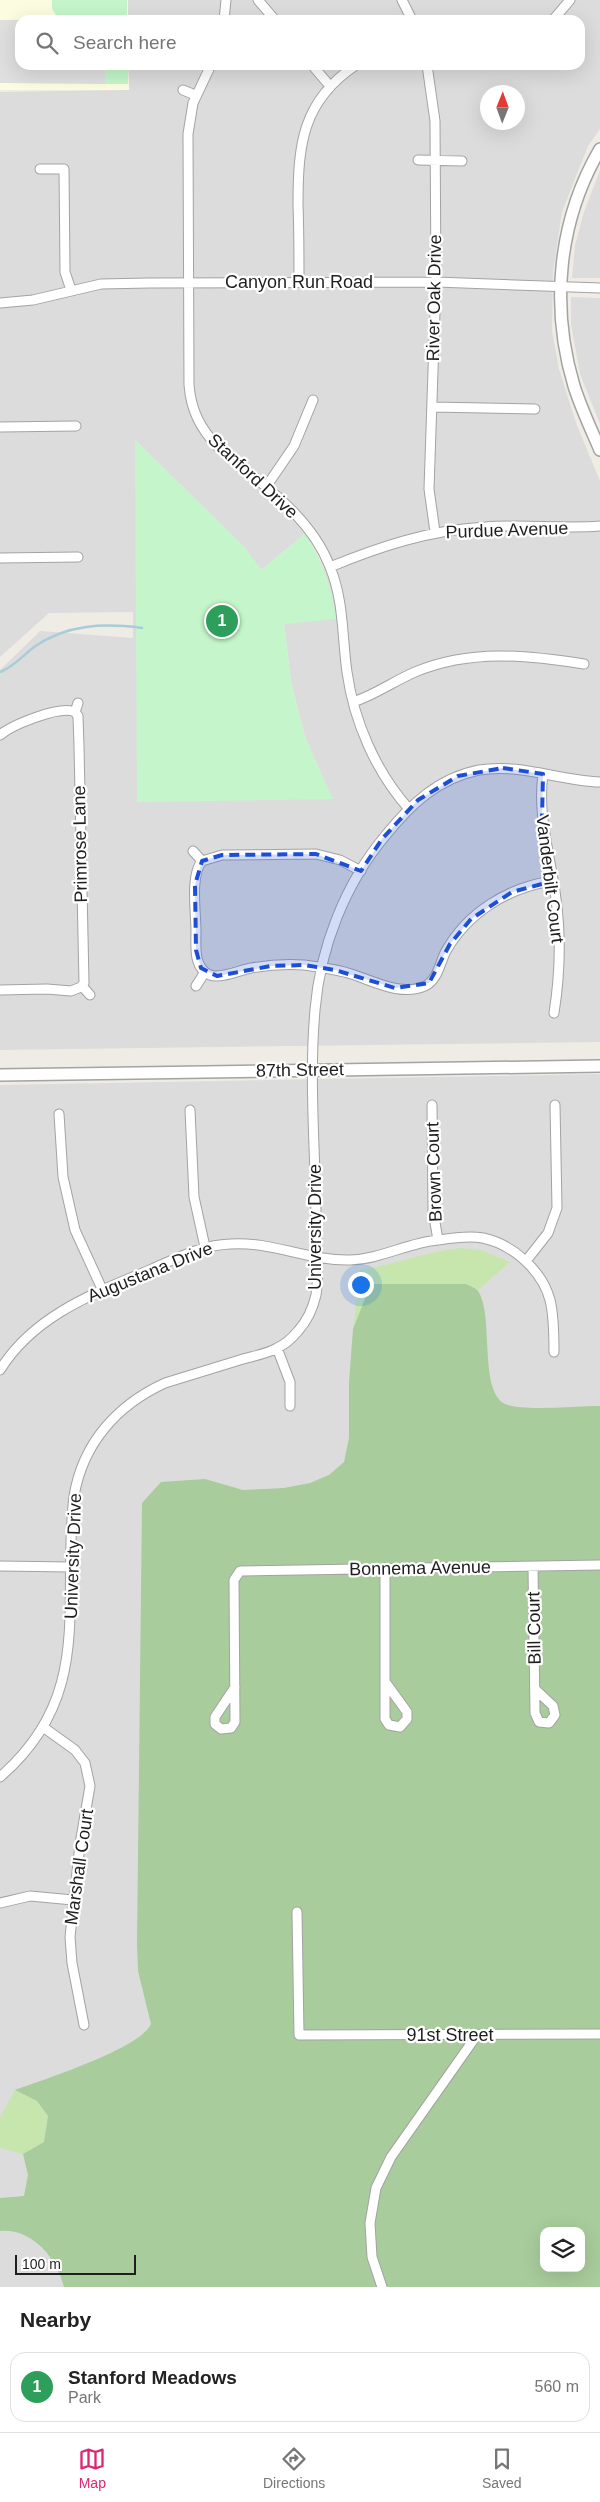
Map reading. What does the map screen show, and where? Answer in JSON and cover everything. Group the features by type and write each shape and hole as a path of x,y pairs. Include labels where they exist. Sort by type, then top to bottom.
{"street":[{"path":"224,15 226,0"},
{"path":"258,0 271,15"},
{"path":"402,0 410,15"},
{"path":"557,15 570,0"},
{"name":"Stanford Drive","path":"208,70 195,95 188,134 190,385 194,412 205,434 303,522 330,567 341,606 347,672 353,702 368,745 381,770 409,809"},
{"path":"316,70 330,86"},
{"path":"299,281 300,147 308,119 330,86 350,70"},
{"name":"River Oak Drive","path":"429,70 434,104 436,282 429,489 435,532"},
{"path":"183,90 195,95"},
{"path":"600,149 586,176 572,213 563,252 561,287 561,310 568,363 580,404 600,450"},
{"path":"418,160 462,161"},
{"path":"40,169 64,169 65,272 70,290"},
{"name":"Canyon Run Road","path":"0,303 33,300 102,284 299,281 436,282 600,288"},
{"path":"266,487 294,446 313,400"},
{"path":"432,407 535,409"},
{"path":"0,427 76,426"},
{"name":"Purdue Avenue","path":"330,567 395,542 435,532 487,526 600,526"},
{"path":"0,558 78,557"},
{"path":"353,702 416,672 469,657 504,655 584,664"},
{"name":"Primrose Lane","path":"0,735 27,721 76,708 79,746 81,942 85,977 82,986"},
{"name":"University Drive","path":"0,1777 12,1766 43,1727 59,1690 67,1660 70,1637 72,1513 76,1480 95,1440 118,1412 138,1397 165,1383 277,1348 298,1331 311,1311 316,1294 313,1070 315,1009 322,968 339,912 360,871 382,839 409,809 438,786 467,773 503,768 543,774 566,780 600,782"},
{"name":"Vanderbilt Court","path":"543,774 542,820 553,881 559,950 554,1013"},
{"path":"193,851 202,861"},
{"path":"360,871 340,860 316,854 216,856 202,861 196,874 196,950 199,965 205,972 217,976 271,966 322,968 343,972 395,988 425,986 433,980 450,944 471,919 486,907 512,892 553,881"},
{"path":"196,986 205,972"},
{"path":"0,990 71,991 82,986 90,995"},
{"name":"87th Street","path":"0,1075 600,1066"},
{"name":"Brown Court","path":"432,1105 433,1211 438,1240"},
{"path":"554,1352 550,1299 536,1274 526,1261 548,1233 557,1208 555,1105"},
{"path":"190,1110 194,1197 205,1247"},
{"path":"59,1114 63,1177 75,1230 102,1289"},
{"name":"Augustana Drive","path":"0,1370 17,1348 47,1320 102,1289 205,1247 257,1244 316,1259 367,1260 438,1240 483,1238 505,1247 526,1261"},
{"path":"277,1348 290,1382 290,1406"},
{"name":"Bonnema Avenue","path":"235,1686 234,1580 240,1571 600,1565"},
{"path":"0,1566 70,1568"},
{"name":"Bill Court","path":"533,1567 535,1689"},
{"path":"385,1568 386,1683"},
{"name":"Marshall Court","path":"43,1727 75,1750 84,1763 90,1786 73,1900 70,1946 84,2025"},
{"path":"0,1903 30,1896 73,1900"},
{"name":"91st Street","path":"297,1912 299,2035 600,2034"},
{"path":"382,2287 372,2257 370,2223 376,2188 391,2158 478,2035"}],"highlighted area":[{"path":"503,768 543,774 542,820 553,881 512,892 471,919 450,944 429,983 395,988 335,970 304,965 271,966 217,976 201,968 196,950 195,885 202,861 222,855 316,854 361,871 382,839 418,800 458,776"}],"shaded area":[{"path":"0,0 128,0 128,15 15,15 15,70 128,70 129,90 0,90"},
{"path":"127,0 600,0 600,129 588,146 562,212 553,272 552,331 559,369 576,423 600,481 600,1042 0,1050 0,670 40,631 133,638 133,612 49,613 0,657 0,92 129,90 128,70 585,70 585,15 128,15","holes":["135,440 245,548 261,570 305,534 316,550 324,568 284,624 291,682 305,737 332,799"]},
{"path":"0,20 15,20 15,70 105,70 105,84 0,83"},
{"path":"600,170 600,278 572,278 575,245 584,212"},
{"path":"571,297 600,298 600,424 580,374 571,324"},
{"path":"600,1074 600,2287 0,2287 0,1085"}],"green space":[{"path":"52,0 127,0 127,15 56,15 52,9"},
{"path":"105,70 128,70 128,84 105,84"},
{"path":"135,440 245,548 261,570 305,534 317,554 326,575 336,619 284,624 291,682 305,737 333,799 137,802"},
{"path":"461,1248 481,1250 510,1262 478,1290 466,1284 353,1329 360,1270"},
{"path":"371,1284 466,1284 478,1291 483,1302 486,1318 489,1371 493,1387 499,1399 508,1405 527,1408 600,1406 600,2287 64,2287 56,2266 41,2247 23,2234 12,2231 0,2231 0,2198 24,2196 28,2175 23,2154 44,2142 48,2116 37,2101 15,2090 89,2063 110,2053 143,2034 151,2024 138,1971 137,1944 142,1503 161,1482 205,1479 243,1490 284,1488 310,1483 329,1475 344,1462 349,1438 349,1382 353,1329"},
{"path":"15,2090 37,2101 48,2116 44,2142 23,2154 0,2148 0,2117"}],"waterway":[{"path":"0,672 34,647 59,634 86,627 142,628"}],"place":[{"name":"Stanford Meadows","path":"222,621"}]}
